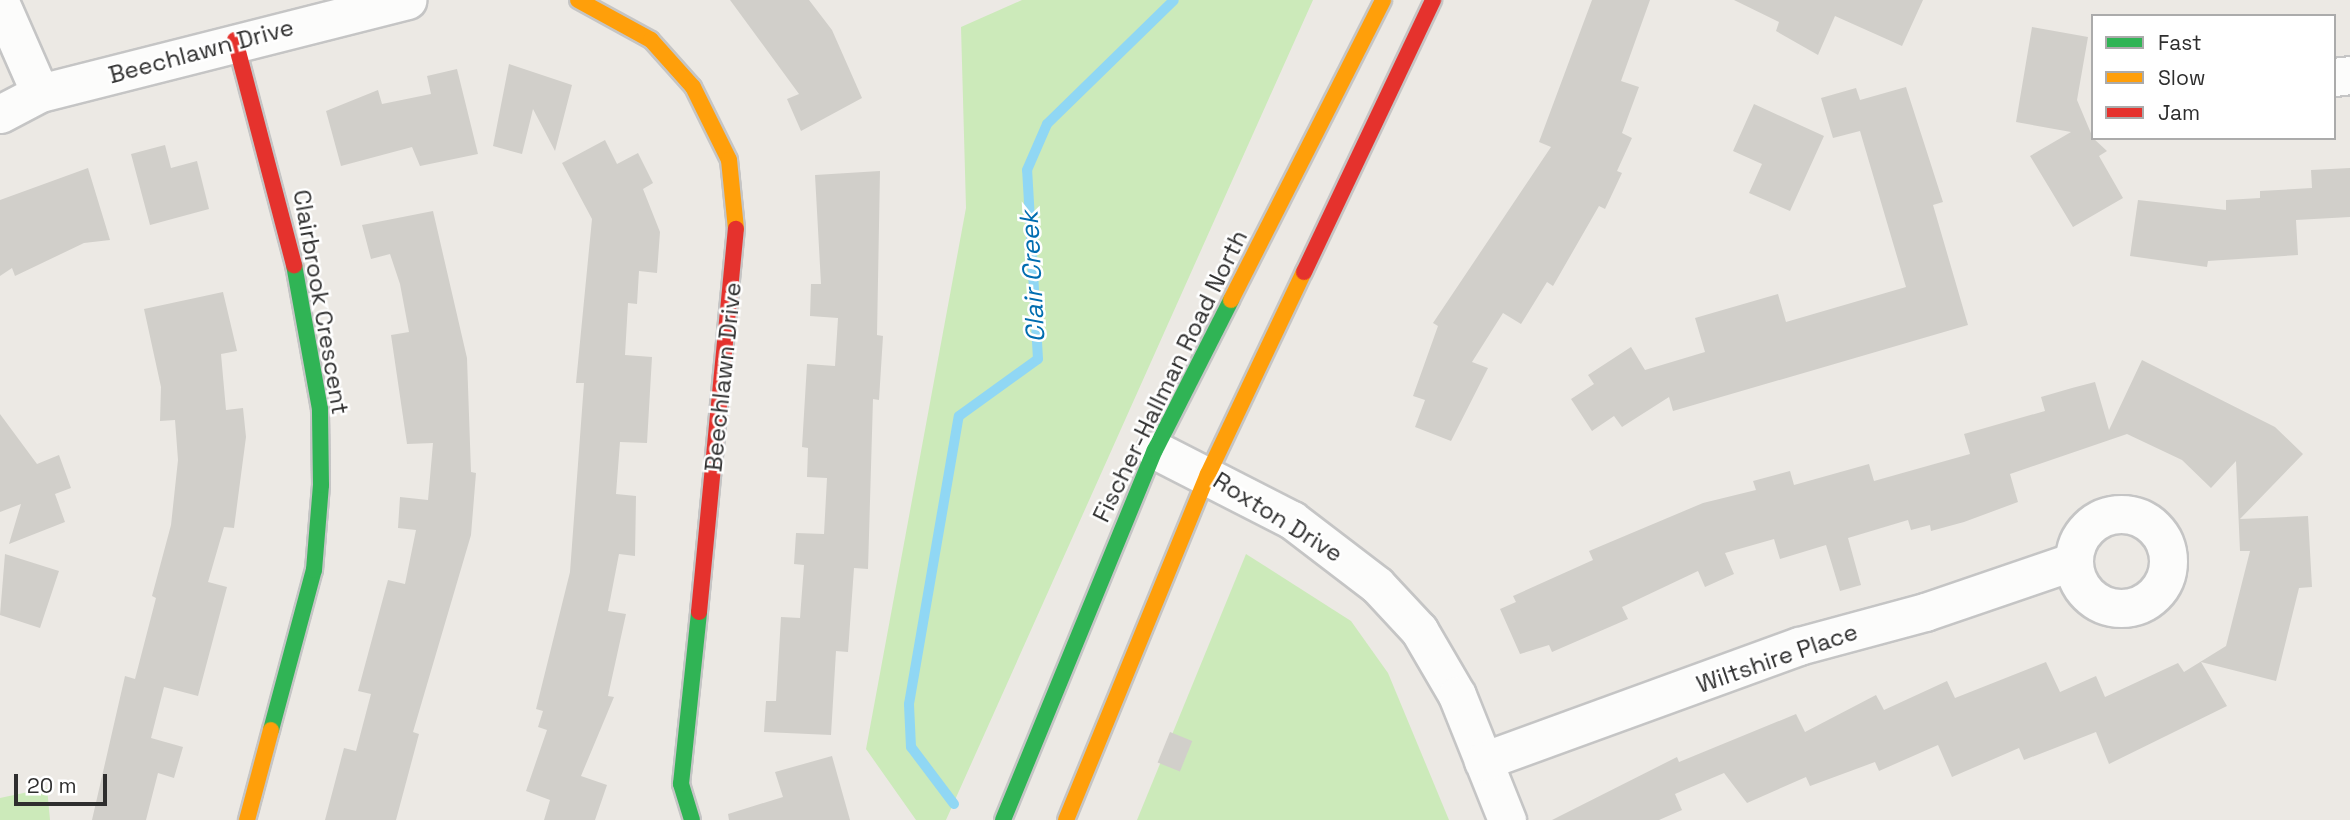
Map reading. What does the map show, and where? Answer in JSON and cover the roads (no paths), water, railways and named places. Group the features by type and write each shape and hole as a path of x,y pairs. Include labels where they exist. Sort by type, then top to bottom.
{"main road":[{"name":"Beechlawn Drive","path":"578,0 651,40 694,88 729,160 737,235 681,784 692,820"},
{"name":"Fischer-Hallman Road North","path":"1003,820 1155,450 1383,0"},
{"path":"1066,820 1209,474 1433,0"},
{"name":"Clairbrook Crescent","path":"235,40 279,192 307,326 320,409 321,485 314,570 247,820"}],"street":[{"name":"Beechlawn Drive","path":"0,114 40,93 235,40 407,0"},
{"path":"0,2 40,93"},
{"name":"Roxton Drive","path":"1155,450 1209,474 1293,520 1377,584 1419,630 1457,695 1507,820"},
{"name":"Wiltshire Place","path":"1483,761 1799,646 1925,612 2074,561"}],"waterway":[{"name":"Clair Creek","path":"954,804 911,747 909,704 959,416 1038,359 1027,170 1047,124 1174,0"}]}
